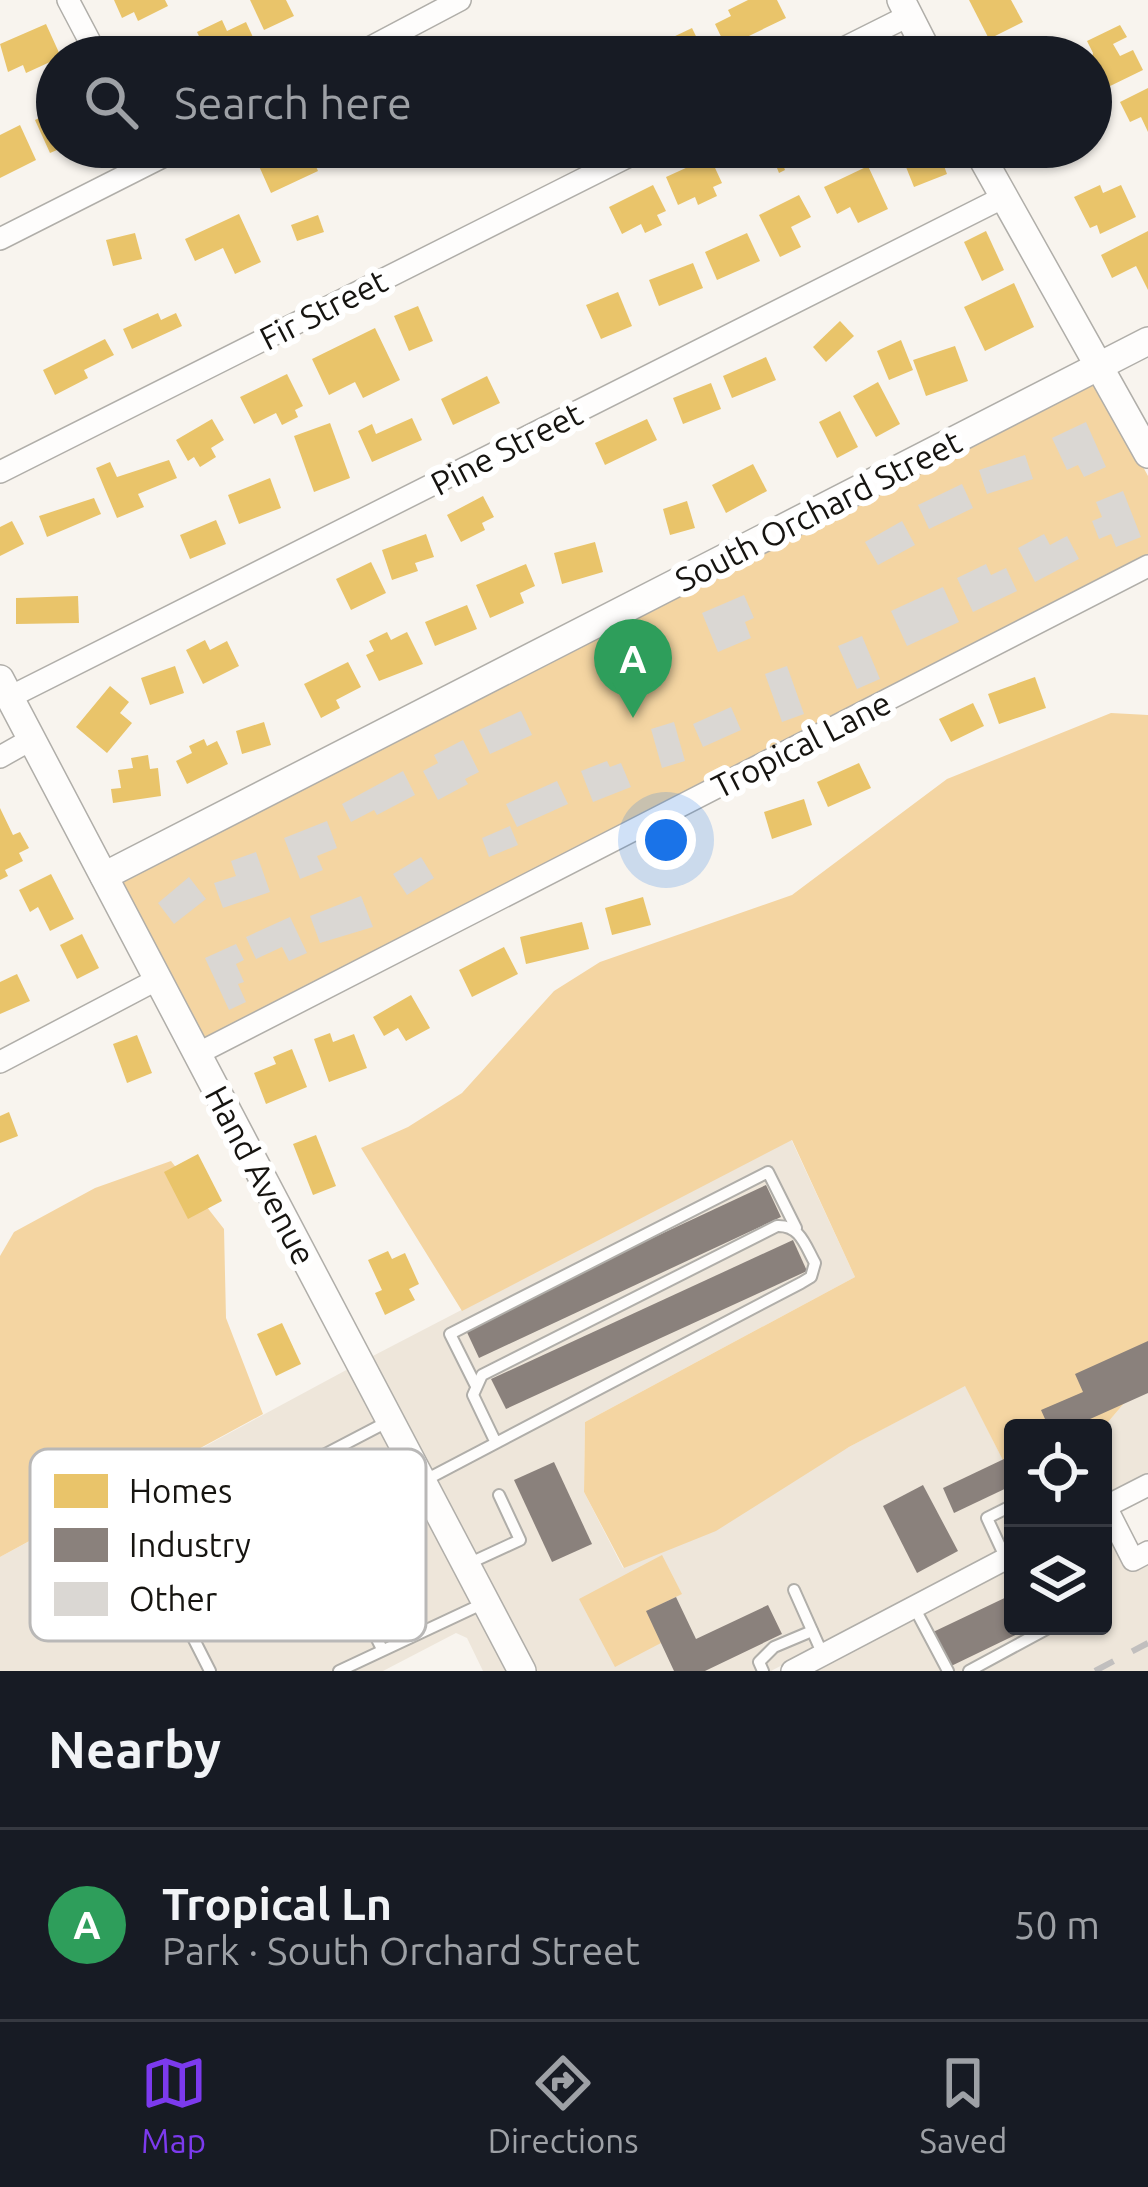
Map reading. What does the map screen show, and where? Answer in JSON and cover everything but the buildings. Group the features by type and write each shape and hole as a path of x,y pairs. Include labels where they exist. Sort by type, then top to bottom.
{"street":[{"path":"68,0 87,36"},
{"path":"392,36 460,0"},
{"path":"859,36 904,8 918,36"},
{"path":"0,239 124,168"},
{"name":"Fir Street","path":"0,472 605,168"},
{"path":"987,168 1148,454"},
{"name":"Pine Street","path":"5,688 1002,198"},
{"name":"South Orchard Street","path":"104,876 1148,341"},
{"name":"Tropical Lane","path":"197,1054 1148,566"},
{"name":"Hand Avenue","path":"5,688 405,1449"},
{"path":"0,757 32,740"},
{"path":"0,1062 158,979"},
{"path":"1112,1504 1148,1485"},
{"name":"Hand Avenue","path":"426,1489 522,1671"},
{"path":"1112,1522 1133,1560 1148,1552"},
{"path":"792,1671 1004,1560"}],"lane":[{"path":"426,1477 812,1277 815,1264 768,1172 450,1334 475,1384"},
{"path":"496,1442 473,1395 482,1375 777,1226 798,1231"},
{"path":"336,1449 390,1420"},
{"path":"466,1565 520,1540 499,1495"},
{"path":"1004,1509 987,1518 1004,1548"},
{"path":"794,1590 823,1655"},
{"path":"426,1629 486,1602"},
{"path":"914,1607 948,1671"},
{"path":"763,1671 758,1662 774,1647 812,1631"},
{"path":"970,1671 1036,1635"},
{"path":"194,1641 210,1671"},
{"path":"378,1641 382,1649"},
{"path":"339,1671 400,1641"}],"shaded area":[{"path":"1095,379 1148,476 1148,555 202,1040 118,880"},
{"path":"1111,713 1148,715 1148,1375 1111,1419 1004,1419 1004,1462 965,1386 849,1447 716,1531 624,1568 584,1492 585,1422 855,1277 792,1140 462,1311 361,1148 408,1127 462,1093 554,991 600,962 792,895 947,779"},
{"path":"791,1139 855,1277 585,1422 584,1492 623,1568 965,1385 1004,1462 1004,1549 771,1671 534,1671 426,1466 426,1449 417,1449 369,1358"},
{"path":"171,1161 224,1229 226,1318 263,1414 199,1449 30,1449 30,1541 0,1557 0,1256 14,1232 95,1188"},
{"path":"350,1368 393,1449 200,1449"},
{"path":"1148,1375 1148,1474 1112,1492 1112,1419"},
{"path":"426,1512 510,1671 483,1671 467,1638 456,1633 383,1671 0,1671 0,1557 30,1541 30,1641 426,1641"},
{"path":"1112,1543 1123,1564 1138,1568 1148,1563 1148,1671 814,1671 1004,1572 1004,1635 1112,1635"},
{"path":"662,1555 682,1594 647,1611 661,1643 615,1667 579,1599"}],"railway":[{"path":"1095,1671 1148,1643"}],"place":[{"name":"Tropical Ln","path":"633,718"}]}
